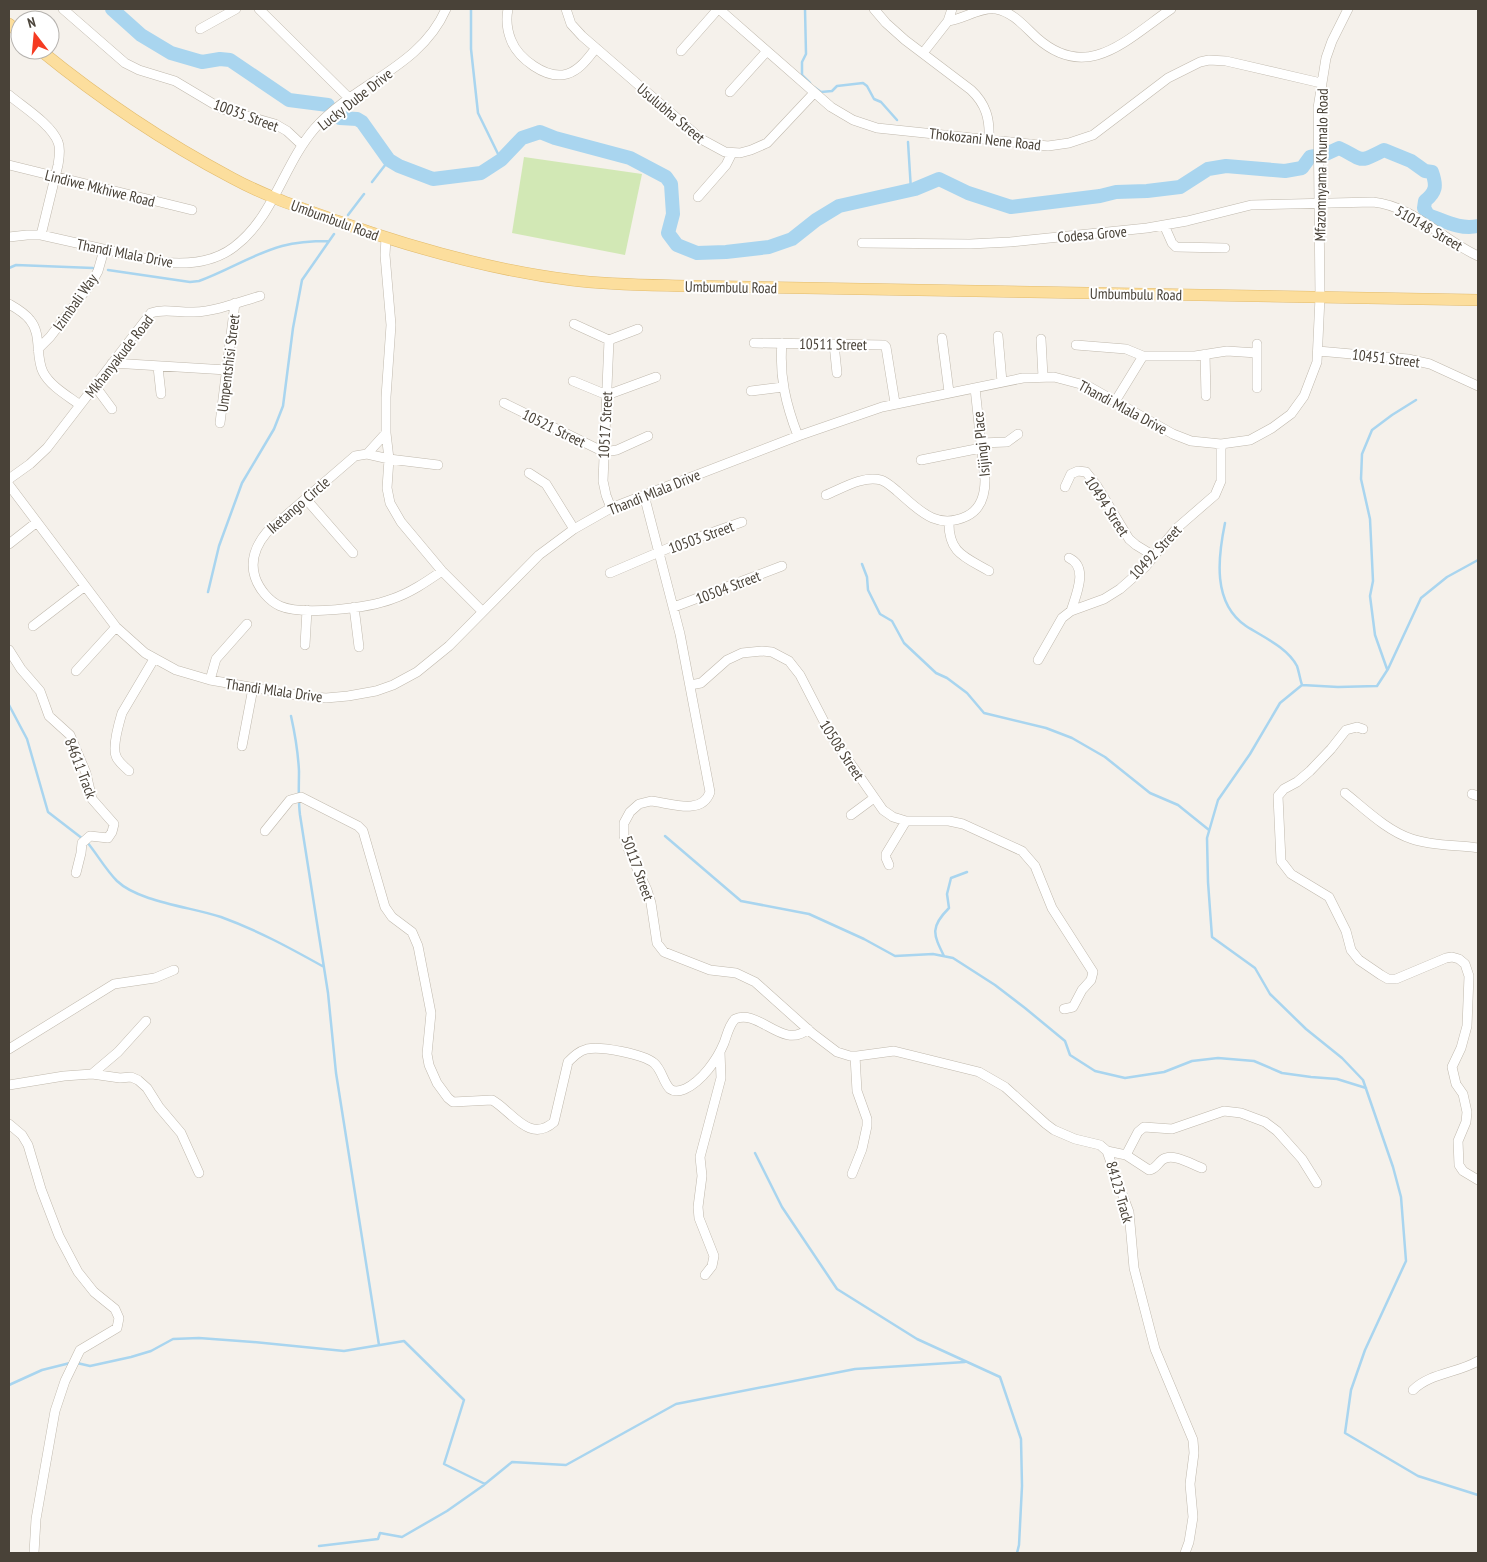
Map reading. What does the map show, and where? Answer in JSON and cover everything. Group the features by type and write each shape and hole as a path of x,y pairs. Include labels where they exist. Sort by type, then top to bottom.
{"main road":[{"name":"Umbumbulu Road","path":"53,60 140,124 232,178 274,198 386,238 433,252 532,274 613,284 1478,300"}],"street":[{"name":"10035 Street","path":"63,9 125,63 139,70 175,81 229,112 259,118 275,124 302,145"},
{"path":"200,29 236,9"},
{"path":"259,9 350,99"},
{"name":"Lucky Dube Drive","path":"274,198 302,145 318,126 350,99 403,62 418,49 434,32 446,9"},
{"path":"508,9 507,23 512,44 524,57 544,72 553,75 569,73 582,65 596,48"},
{"name":"Usulubha Street","path":"566,9 568,18 575,29 701,140 717,149 732,153"},
{"path":"681,51 719,9"},
{"name":"Thokozani Nene Road","path":"719,9 814,93 841,114 878,128 1048,146 1085,138 1102,129 1173,75 1189,66 1209,60 1226,61 1321,83"},
{"path":"874,9 894,31 979,97 988,117 989,139"},
{"path":"923,53 948,21 952,9"},
{"path":"948,21 964,18 984,10 1003,11 1017,20 1052,50 1068,57 1077,58 1095,56 1112,50 1171,9"},
{"name":"Mfazomnyama Khumalo Road","path":"1320,297 1318,108 1321,83 1332,41 1348,9"},
{"path":"730,92 767,51"},
{"path":"698,197 726,165 732,153 752,150 767,143 814,93"},
{"path":"9,95 48,128 58,142 59,155 55,176 40,235"},
{"name":"Lindiwe Mkhiwe Road","path":"9,165 192,210"},
{"name":"Thandi Mlala Drive","path":"9,237 40,235 161,262 176,264 197,262 208,260 232,249 261,219 274,198"},
{"name":"510148 Street","path":"1319,203 1373,202 1391,205 1418,219 1478,256"},
{"name":"Codesa Grove","path":"862,244 970,244 1123,231 1164,225 1251,205 1319,203"},
{"path":"1164,225 1172,243 1176,247 1226,248"},
{"path":"386,238 385,255 391,334 386,397 386,433 389,459 387,488 392,509 442,571 482,611"},
{"name":"Izimbali Way","path":"38,349 57,329 92,282 98,271 104,250"},
{"name":"Mkhanyakude Road","path":"9,479 48,448 151,313 157,311 196,312 260,296"},
{"name":"Thandi Mlala Drive","path":"9,484 116,627 154,659 176,670 210,680 326,698 348,696 376,691 400,681 427,666 539,555 574,529 611,508 798,436 895,403 1043,376 1079,382 1116,400 1182,438 1200,443 1221,444 1238,442 1260,435 1291,414 1308,388 1317,362 1320,297"},
{"name":"Umpentshisi Street","path":"220,423 235,303"},
{"path":"11,308 30,319 33,324 36,331 40,363 45,376 80,405"},
{"path":"574,324 609,340 638,329"},
{"path":"998,336 1002,382"},
{"path":"942,338 949,392"},
{"path":"1041,339 1043,376"},
{"name":"10517 Street","path":"609,340 603,482 611,508"},
{"name":"10511 Street","path":"754,343 885,346 895,403"},
{"path":"782,343 780,368 783,387 798,436"},
{"path":"834,344 837,373"},
{"path":"1076,345 1126,349 1143,356 1187,356 1257,348 1257,388"},
{"name":"10451 Street","path":"1318,351 1408,359 1430,364 1478,386"},
{"path":"1205,354 1206,396"},
{"path":"1116,400 1143,356"},
{"path":"112,363 227,370"},
{"path":"158,366 161,394"},
{"path":"573,381 607,395 656,377"},
{"path":"95,386 112,409"},
{"path":"751,391 783,387"},
{"name":"Isijingi Place","path":"949,521 969,515 982,500 985,480 975,388"},
{"name":"10521 Street","path":"504,403 604,452"},
{"path":"386,433 367,454 389,459 438,465"},
{"path":"921,460 1006,442 1018,434"},
{"path":"604,452 617,450 648,436"},
{"name":"10492 Street","path":"1038,660 1062,618 1071,611 1112,594 1138,574 1177,528 1206,503 1219,488 1222,473 1221,444"},
{"name":"Iketango Circle","path":"367,454 356,456 350,460 262,538 255,552 254,567 256,581 273,602 288,608 307,610 354,607 391,600 426,583 442,571"},
{"name":"10494 Street","path":"1065,487 1071,474 1078,471 1086,472 1098,486 1129,539 1136,546 1154,556"},
{"path":"528,474 546,484 574,529"},
{"path":"826,496 858,482 871,479 880,480 890,485 923,513 940,521 949,521 950,538 954,549 989,571"},
{"path":"644,495 674,607 690,685"},
{"path":"306,499 353,553"},
{"path":"9,544 37,522"},
{"name":"10503 Street","path":"610,573 660,552 742,522"},
{"path":"1069,558 1077,563 1080,570 1071,611"},
{"name":"10504 Street","path":"674,607 782,566"},
{"path":"33,626 85,586"},
{"path":"354,607 359,647"},
{"path":"305,645 307,610"},
{"path":"210,680 216,659 247,624"},
{"path":"76,671 116,627"},
{"name":"84611 Track","path":"9,650 21,669 40,691 49,716 70,735 86,773 92,799 114,824 108,838 90,836 82,843 76,874"},
{"name":"10508 Street","path":"690,685 701,683 727,660 742,653 762,651 782,656 796,668 825,727 874,798 888,814 906,821 949,821 963,824 1016,848 1028,856 1038,874 1052,908 1093,972 1092,980 1082,990 1073,1007 1064,1009"},
{"path":"129,771 118,759 115,752 122,713 154,659"},
{"name":"50117 Street","path":"690,685 710,787 709,796 706,801 697,806 651,801 639,804 630,812 624,823 626,843 647,890 660,948 671,955 710,970 736,973 755,982 767,991"},
{"path":"242,746 253,688"},
{"path":"1363,728 1357,727 1346,730 1310,771 1297,782 1284,789 1278,796 1280,856 1284,866 1291,874 1329,897 1346,931 1351,950 1359,960 1381,975 1388,979 1401,978 1431,963 1452,957 1459,959 1465,964 1469,976 1467,1026 1461,1048 1452,1067 1456,1084 1467,1104 1466,1122 1458,1141 1459,1165 1463,1171 1478,1180"},
{"path":"1345,794 1393,830 1410,838 1478,848"},
{"path":"265,831 290,800 301,797 358,826 363,831 386,907 392,917 412,932 418,946 431,1013 426,1046 429,1065 437,1083 451,1101 492,1100 516,1120 536,1130 549,1127 554,1122 568,1062 579,1052 594,1048 605,1049 649,1060 659,1068 669,1088 676,1091 686,1088 701,1077 720,1052 732,1022 740,1017 751,1019 791,1036 802,1034 808,1029"},
{"path":"850,815 874,798"},
{"path":"889,865 886,854 906,821"},
{"path":"9,1049 114,984 155,978 174,970"},
{"name":"84123 Track","path":"767,991 808,1029 837,1052 855,1056 894,1051 979,1072 1005,1087 1054,1130 1100,1145 1107,1150 1129,1212 1134,1268 1155,1349 1193,1440 1194,1453 1190,1484 1193,1517 1189,1542 1185,1553"},
{"path":"92,1074 118,1052 146,1021"},
{"path":"704,1275 712,1266 714,1256 699,1218 698,1207 702,1176 700,1157 721,1078 720,1052"},
{"path":"852,1174 862,1149 867,1126 867,1119 857,1091 855,1056"},
{"path":"9,1085 64,1076 92,1074 120,1078 131,1077 143,1084 181,1133 199,1173"},
{"path":"1126,1155 1138,1132 1144,1127 1172,1129 1212,1114 1231,1111 1265,1122 1277,1131 1302,1159 1317,1183"},
{"path":"9,1124 22,1135 28,1145 41,1189 59,1236 78,1272 94,1292 112,1305 118,1318 117,1328 80,1350 65,1381 53,1421 36,1519 34,1553"},
{"path":"1107,1150 1126,1155 1149,1170 1154,1169 1163,1159 1170,1157 1202,1168"},
{"path":"1413,1390 1427,1380 1478,1360"}],"green space":[{"path":"524,157 642,174 625,255 512,233"}],"waterway":[{"path":"112,9 141,35 171,53 202,62 220,59 230,60 289,100 328,105"},
{"path":"471,9 471,49 478,113 501,160"},
{"path":"805,9 806,54 802,62 802,75 810,83"},
{"path":"814,87 821,92 832,91 837,86 863,83 867,86 874,99 881,102 897,120"},
{"path":"340,118 357,119 362,122 389,160 399,166 433,179 481,173 501,160 522,138 540,132 555,138 630,158 666,177 671,184 673,214 668,233 677,245 697,253 769,247 792,239 816,220 839,206 915,189 939,179 968,193 1011,207 1100,196 1116,192 1180,187 1208,169 1226,166 1285,171 1302,168 1310,157 1326,154 1339,148 1361,159 1384,150 1411,161 1425,171 1432,172 1435,181 1434,188 1431,195 1425,201 1424,208 1428,215 1459,226 1478,226"},
{"path":"908,142 911,190"},
{"path":"372,182 389,160"},
{"path":"348,215 364,194"},
{"path":"208,592 219,546 242,483 274,429 283,406 293,328 302,280 334,234"},
{"path":"108,270 190,282 199,281 261,253 282,246 329,241"},
{"path":"9,268 16,265 93,268"},
{"path":"1387,669 1375,635 1370,596 1373,581 1370,519 1361,479 1362,454 1372,430 1416,400"},
{"path":"1225,523 1221,550 1220,579 1227,605 1246,626 1274,643 1293,659 1302,685"},
{"path":"1478,560 1447,577 1421,598 1388,669 1377,686 1338,687 1302,685 1280,703 1250,754 1218,800 1207,838 1212,937 1255,968 1270,994 1306,1029 1342,1058 1363,1080 1393,1167 1401,1197 1406,1261 1365,1350 1351,1390 1345,1433 1418,1476 1478,1495"},
{"path":"862,564 867,577 868,590 880,614 892,621 904,643 936,673 947,678 967,693 984,713 1046,728 1072,738 1105,757 1150,793 1178,805 1209,830"},
{"path":"9,705 27,739 48,812 83,839"},
{"path":"291,716 299,764 300,815 328,993 336,1073 379,1345"},
{"path":"665,836 741,901 809,914 864,939 895,956 933,954 953,958 995,985 1025,1008 1065,1041 1070,1055 1095,1071 1125,1078 1164,1072 1192,1061 1218,1058 1254,1061 1282,1073 1337,1079 1366,1088"},
{"path":"87,842 113,877 138,894 209,913 234,922 324,967"},
{"path":"944,956 937,942 936,926 949,908 947,894 951,878 967,872"},
{"path":"755,1153 782,1207 837,1289 917,1339 1000,1377 1021,1439 1022,1486 1017,1553"},
{"path":"77,1363 90,1366 131,1357 151,1351 173,1339 199,1338 344,1351 404,1341 464,1400 444,1464 485,1484 512,1462 566,1465 676,1404 855,1369 965,1362"},
{"path":"9,1385 42,1370 70,1363"},
{"path":"319,1546 378,1539 380,1533 402,1537 447,1511 484,1485"}]}
